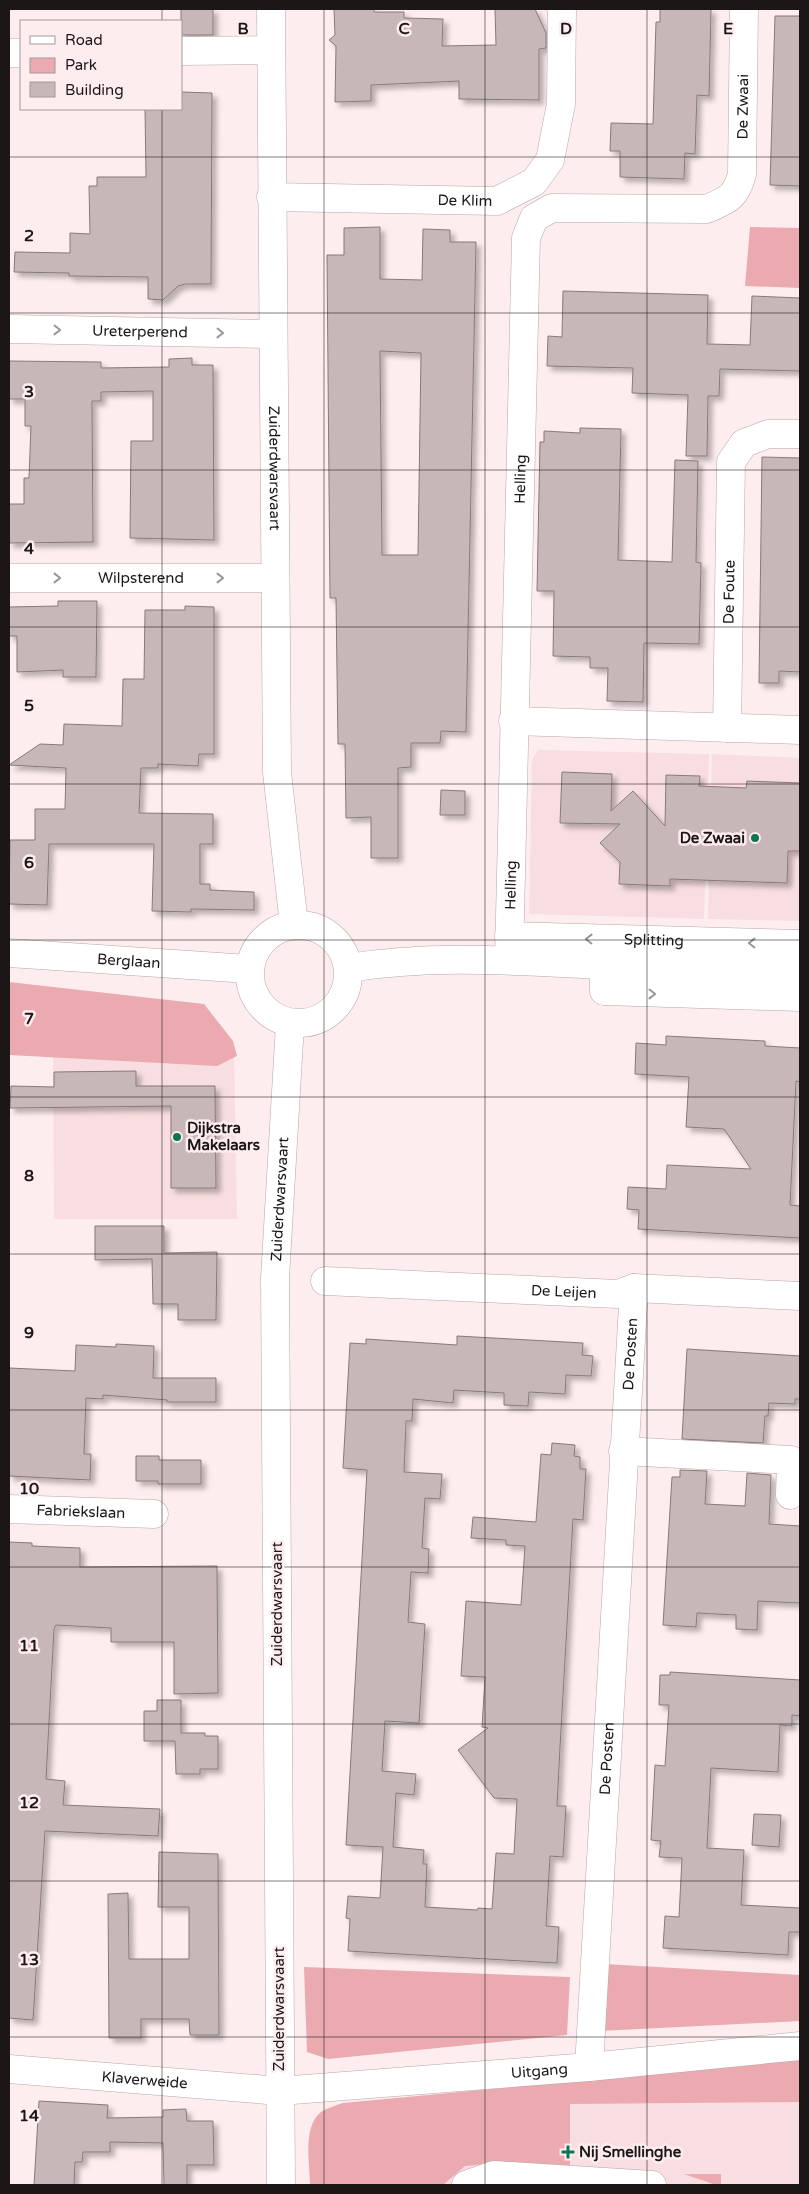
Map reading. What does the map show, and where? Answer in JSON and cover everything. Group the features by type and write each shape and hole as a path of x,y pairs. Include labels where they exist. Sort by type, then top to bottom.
{"street":[{"name":"Zuiderdwarsvaart","path":"271,9 272,334 277,772 294,925"},
{"name":"De Klim","path":"271,196 497,201 534,182 550,160 560,104 562,9"},
{"name":"De Zwaai","path":"526,238 534,218 552,208 707,209 726,201 738,190 742,174 744,9"},
{"path":"182,51 271,50"},
{"name":"Helling","path":"509,948 526,238"},
{"name":"Ureterperend","path":"9,329 272,334"},
{"name":"De Foute","path":"727,728 731,462 744,443 768,434 800,434"},
{"name":"Wilpsterend","path":"9,578 274,578"},
{"path":"513,721 800,730"},
{"path":"294,925 313,926 329,935 342,950 348,968 347,986 339,1003 326,1016 309,1023 290,1024 273,1017 259,1005 250,988 249,969 254,953 263,939 277,930 294,925"},
{"name":"Splitting","path":"348,968 385,962 456,958 509,948 800,944"},
{"name":"Splitting","path":"509,948 604,978 800,997"},
{"name":"Berglaan","path":"9,953 249,969"},
{"name":"Splitting","path":"604,978 800,970"},
{"name":"Zuiderdwarsvaart","path":"281,2185 275,1278 290,1024"},
{"name":"De Leijen","path":"325,1281 618,1294 634,1288 800,1296"},
{"name":"De Posten","path":"588,2067 634,1288"},
{"path":"623,1451 791,1460 790,1495"},
{"name":"Fabriekslaan","path":"9,1509 154,1514"},
{"name":"Uitgang","path":"280,2091 588,2067 800,2046"},
{"name":"Klaverweide","path":"9,2069 280,2091"},
{"path":"466,2185 514,2182 652,2185"}],"shaded area":[{"path":"538,750 709,754 704,919 529,914 532,760"},
{"name":"De Zwaai","path":"712,754 800,758 800,921 708,919"},
{"path":"53,1043 234,1050 237,1219 54,1219"},
{"name":"Nij Smellinghe","path":"800,2088 800,2185 336,2185 578,2092"}],"green space":[{"path":"750,227 800,228 800,288 745,286"},
{"path":"9,982 204,1004 233,1041 237,1056 217,1066 9,1055"},
{"path":"604,1964 800,1975 800,2021 600,2031"},
{"path":"304,1967 570,1977 567,2035 328,2059 307,2052"},
{"path":"800,2060 800,2102 570,2104 570,2165 487,2164 465,2166 443,2185 310,2185 308,2147 311,2127 321,2112 343,2103"},
{"path":"684,2174 721,2174 721,2185 716,2185"}],"building":[{"path":"181,9 213,9 213,35 182,35"},
{"path":"334,9 374,9 374,12 404,12 404,18 443,19 442,46 496,45 495,9 535,9 546,33 546,48 539,49 539,100 459,99 459,81 371,85 371,101 335,102 336,46 329,40 335,35"},
{"path":"660,9 711,9 709,96 697,95 695,154 685,153 684,179 620,177 620,151 610,151 611,123 653,124 656,22 660,22"},
{"path":"775,16 800,16 800,186 770,185"},
{"path":"182,92 212,93 211,284 185,284 178,286 163,300 148,299 148,277 69,276 69,273 14,272 15,252 70,253 70,233 90,234 89,186 97,186 97,177 146,177 145,110 182,110"},
{"path":"380,227 380,279 422,280 423,229 450,230 450,242 476,242 466,732 441,731 440,743 411,743 411,767 398,768 398,858 371,858 371,817 346,818 345,744 338,744 336,598 330,598 327,255 344,255 344,228","holes":["380,351 421,353 418,555 382,555"]},
{"path":"563,291 708,295 707,344 750,345 752,296 800,298 800,371 720,369 719,396 708,396 707,456 686,456 688,395 632,393 633,368 547,366 548,336 562,337"},
{"path":"192,358 192,365 213,365 214,540 130,538 131,441 153,441 153,391 101,392 101,401 92,401 93,542 9,543 9,504 24,504 24,478 29,478 31,426 25,426 25,399 9,399 9,361 101,362 101,368 169,367 169,359"},
{"path":"580,428 621,429 618,560 672,562 675,460 698,461 696,562 701,563 699,644 644,643 643,702 607,701 608,668 590,668 590,657 553,656 554,591 537,591 540,442 544,442 544,431 580,433"},
{"path":"762,457 800,458 800,672 779,671 779,683 759,683"},
{"path":"58,601 97,601 96,677 63,677 63,670 17,672 17,636 9,636 9,607 58,606"},
{"path":"185,606 214,607 214,754 199,754 198,766 158,764 158,768 141,768 139,813 213,814 213,844 200,844 200,884 210,884 210,890 254,892 254,910 191,909 191,912 152,911 154,844 49,844 47,905 9,904 10,840 35,840 35,809 65,809 66,768 9,765 40,744 63,745 64,724 122,726 123,679 144,679 145,610 185,610"},
{"path":"562,772 612,774 611,811 633,791 665,826 666,775 700,776 699,786 746,788 747,781 800,783 800,851 788,851 787,883 670,879 670,886 619,884 620,862 600,843 620,824 560,823"},
{"path":"441,790 465,791 465,815 440,815"},
{"path":"666,1036 765,1041 765,1046 800,1048 800,1082 796,1081 790,1205 800,1206 800,1238 638,1229 639,1210 627,1209 628,1187 666,1189 667,1165 751,1169 724,1129 686,1127 689,1077 635,1074 636,1043 666,1045"},
{"path":"136,1071 136,1086 215,1086 216,1188 171,1188 171,1106 10,1108 11,1086 54,1087 54,1072"},
{"path":"95,1226 164,1226 164,1253 217,1252 216,1320 178,1320 178,1304 153,1304 152,1259 95,1260"},
{"path":"457,1336 583,1343 582,1355 593,1356 591,1376 566,1375 565,1394 529,1392 528,1406 504,1405 504,1393 454,1390 453,1403 413,1399 412,1421 406,1421 404,1472 442,1474 440,1499 425,1498 422,1548 429,1549 428,1573 411,1572 408,1622 425,1624 419,1723 385,1721 382,1771 416,1774 414,1795 396,1793 393,1847 424,1850 423,1864 427,1864 425,1907 492,1909 496,1853 514,1854 517,1799 494,1798 458,1750 488,1728 482,1727 485,1677 461,1676 466,1601 521,1605 525,1546 506,1545 506,1540 471,1538 473,1517 536,1522 541,1454 551,1455 552,1443 575,1445 574,1456 580,1457 580,1469 586,1469 583,1520 573,1519 557,1806 566,1806 563,1857 550,1856 546,1926 559,1927 557,1963 348,1951 350,1919 346,1918 348,1896 380,1898 383,1847 346,1845 367,1470 343,1468 350,1343 366,1344 366,1339 457,1345"},
{"path":"116,1344 154,1346 153,1378 216,1378 216,1402 167,1402 167,1400 103,1395 103,1399 86,1398 84,1454 91,1454 90,1480 9,1476 9,1368 75,1371 76,1345 116,1347"},
{"path":"687,1349 800,1356 800,1399 795,1399 795,1404 769,1403 768,1416 765,1416 763,1443 682,1439"},
{"path":"136,1456 159,1456 159,1460 201,1460 201,1484 158,1484 158,1481 136,1481"},
{"path":"680,1470 707,1471 705,1504 745,1506 747,1473 771,1475 769,1524 800,1526 800,1603 758,1601 757,1630 736,1629 736,1615 697,1613 696,1627 663,1625 672,1477 680,1477"},
{"path":"9,1542 32,1543 32,1546 80,1548 80,1567 217,1566 218,1693 174,1694 174,1642 111,1642 111,1628 56,1625 54,1629 46,1779 65,1781 63,1805 160,1809 158,1836 45,1831 33,2020 9,2018"},
{"path":"670,1672 800,1680 800,1716 792,1715 792,1726 780,1725 778,1772 711,1768 707,1848 744,1850 741,1905 800,1908 800,1932 789,1932 788,1955 663,1948 665,1916 679,1917 682,1858 659,1857 661,1841 651,1840 655,1765 665,1766 669,1705 659,1705 660,1675 670,1675"},
{"path":"157,1700 181,1700 181,1733 205,1733 205,1736 218,1736 218,1769 200,1769 200,1774 176,1774 175,1741 144,1741 144,1711 157,1711"},
{"path":"754,1814 781,1815 779,1847 752,1845"},
{"path":"159,1852 218,1854 219,2035 190,2035 189,2019 141,2019 141,2038 109,2038 108,1894 128,1893 129,1959 189,1959 189,1907 158,1907"},
{"path":"39,2101 108,2105 107,2118 163,2117 163,2110 186,2109 187,2121 213,2121 214,2165 187,2165 187,2185 164,2185 163,2143 110,2142 110,2152 83,2152 82,2162 75,2162 74,2185 34,2185"}],"place":[{"name":"De Zwaai","path":"755,838"},
{"name":"Dijkstra Makelaars","path":"177,1137"},
{"name":"Nij Smellinghe","path":"568,2152"}]}
